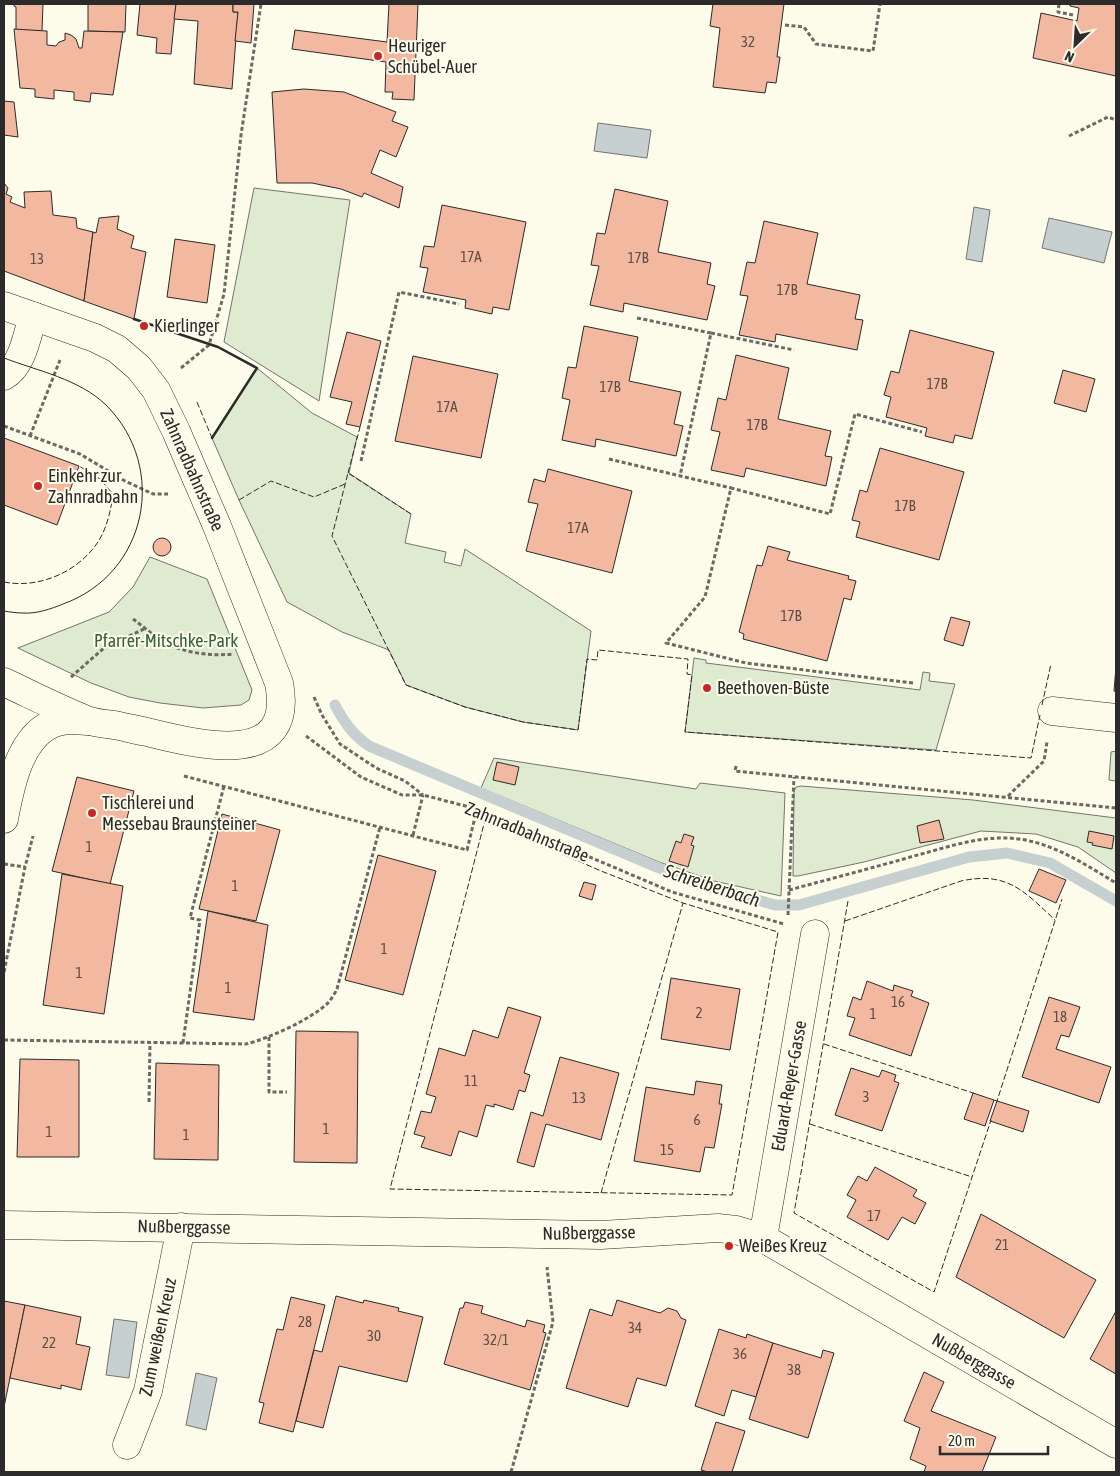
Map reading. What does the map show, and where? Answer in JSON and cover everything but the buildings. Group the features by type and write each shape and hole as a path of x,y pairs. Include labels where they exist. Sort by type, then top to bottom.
{"street":[{"name":"Zahnradbahnstraße","path":"4,306 95,338 117,349 140,368 156,390 213,517 279,683 282,700 280,717"},
{"path":"4,376 10,372 25,345 33,316"},
{"path":"4,682 90,721"},
{"path":"1052,711 1116,718"},
{"path":"4,819 15,769 36,736 56,722 72,720 90,721 202,744 234,746 264,738 275,728 280,717"},
{"name":"Eduard-Reyer-Gasse","path":"763,1238 815,934"},
{"name":"Nußberggasse","path":"4,1225 600,1235 718,1228 736,1230 763,1238 1116,1444"},
{"name":"Zum weißen Kreuz","path":"127,1445 148,1391 181,1227"}],"path":[{"path":"156,390 209,345 224,294 241,135 261,4"},
{"path":"785,25 804,27 816,44 873,51 880,4"},
{"path":"1059,4 1058,12 1073,15"},
{"path":"1069,136 1108,117 1116,120"},
{"path":"361,461 399,292 459,304"},
{"path":"636,318 794,350"},
{"path":"680,476 711,333"},
{"path":"30,436 61,359"},
{"path":"609,459 830,514 854,414 922,432"},
{"path":"4,426 80,454 125,481 153,494 168,494"},
{"path":"731,488 705,597 666,644 746,663 913,683"},
{"path":"133,619 168,644 195,653 218,655 246,653 269,657"},
{"path":"67,681 104,648 146,628"},
{"path":"1008,796 1044,761 1052,711"},
{"name":"Zahnradbahnstraße","path":"280,717 362,777 402,795 423,795 477,809 672,892 788,925"},
{"path":"736,766 735,771 1008,796 1116,808"},
{"path":"176,774 467,850 477,809"},
{"path":"788,915 794,777"},
{"path":"183,1043 200,920 190,918 224,786"},
{"path":"412,835 423,795"},
{"path":"4,1040 246,1044 269,1037 316,1013 330,1001 337,989 380,827"},
{"path":"4,972 25,867 35,828"},
{"path":"788,892 963,843 999,838 1020,839 1053,848 1071,856 1116,883"},
{"path":"4,864 25,867"},
{"path":"269,1037 268,1092 287,1092"},
{"path":"149,1102 150,1042"},
{"path":"511,1472 554,1322 547,1267"}],"green space":[{"path":"254,188 350,200 319,401 224,342"},
{"path":"257,368 312,413 357,437 349,473 411,514 405,543 446,552 444,562 461,566 465,549 591,631 578,730 523,722 465,707 406,685 389,650 342,632 287,602 212,438"},
{"name":"Pfarrer-Mitschke-Park","path":"150,557 207,579 252,690 249,700 241,705 203,708 129,697 91,683 18,648 109,612 133,587"},
{"path":"694,658 706,660 706,663 920,690 923,672 930,673 929,681 955,684 936,750 685,732"},
{"path":"1116,751 1116,781 1109,780 1111,752"},
{"path":"494,758 696,789 700,783 785,793 781,896 714,881 659,862 481,788"},
{"path":"796,787 973,800 1116,818 1116,873 1078,847 1036,834 981,831 864,862 793,876 794,791"}],"shaded area":[{"path":"598,123 651,130 647,158 594,151"},
{"path":"974,207 990,210 982,262 966,259"},
{"path":"1049,218 1112,232 1104,263 1042,248"},
{"path":"114,1319 137,1322 129,1378 106,1375"},
{"path":"196,1373 217,1378 206,1430 186,1425"}],"waterway":[{"name":"Schreiberbach","path":"335,705 349,728 369,746 690,881 775,905 799,905 969,857 1007,853 1050,863 1116,901"}],"tram line":[{"path":"4,358 71,382 106,405 126,430 138,458 142,488 140,517 130,544 114,569 92,589 63,604 43,611 33,613 4,611"}],"fence":[{"path":"197,402 212,438"},
{"path":"348,473 360,427"},
{"path":"4,582 17,584 31,583 57,576 80,562 98,542 108,519 113,494 100,479 79,466"},
{"path":"411,514 348,473 332,536 406,685 465,707 523,722 578,730 587,659 597,660 598,650 688,659 687,674 692,675 685,732 1031,758 1040,715"},
{"path":"239,500 271,481 314,497 345,484"},
{"path":"1042,705 1051,664"},
{"path":"485,820 601,871 683,903 778,932 732,1195 390,1189 485,820"},
{"path":"845,921 961,881 977,879 1003,881 1014,886 1034,900 1055,920"},
{"path":"994,1100 997,1101 1062,899"},
{"path":"848,901 794,1213 934,1292 991,1120"},
{"path":"601,1193 683,903"},
{"path":"824,1044 976,1094"},
{"path":"810,1124 972,1177"}],"wall":[{"path":"134,319 218,347 257,368 212,438"}],"place":[{"name":"Heuriger Schübel-Auer","path":"378,56"},
{"name":"Kierlinger","path":"144,326"},
{"name":"Einkehr zur Zahnradbahn","path":"38,486"},
{"name":"Beethoven-Büste","path":"707,688"},
{"name":"Tischlerei und Messebau Braunsteiner","path":"92,813"},
{"name":"Weißes Kreuz","path":"729,1246"}]}
